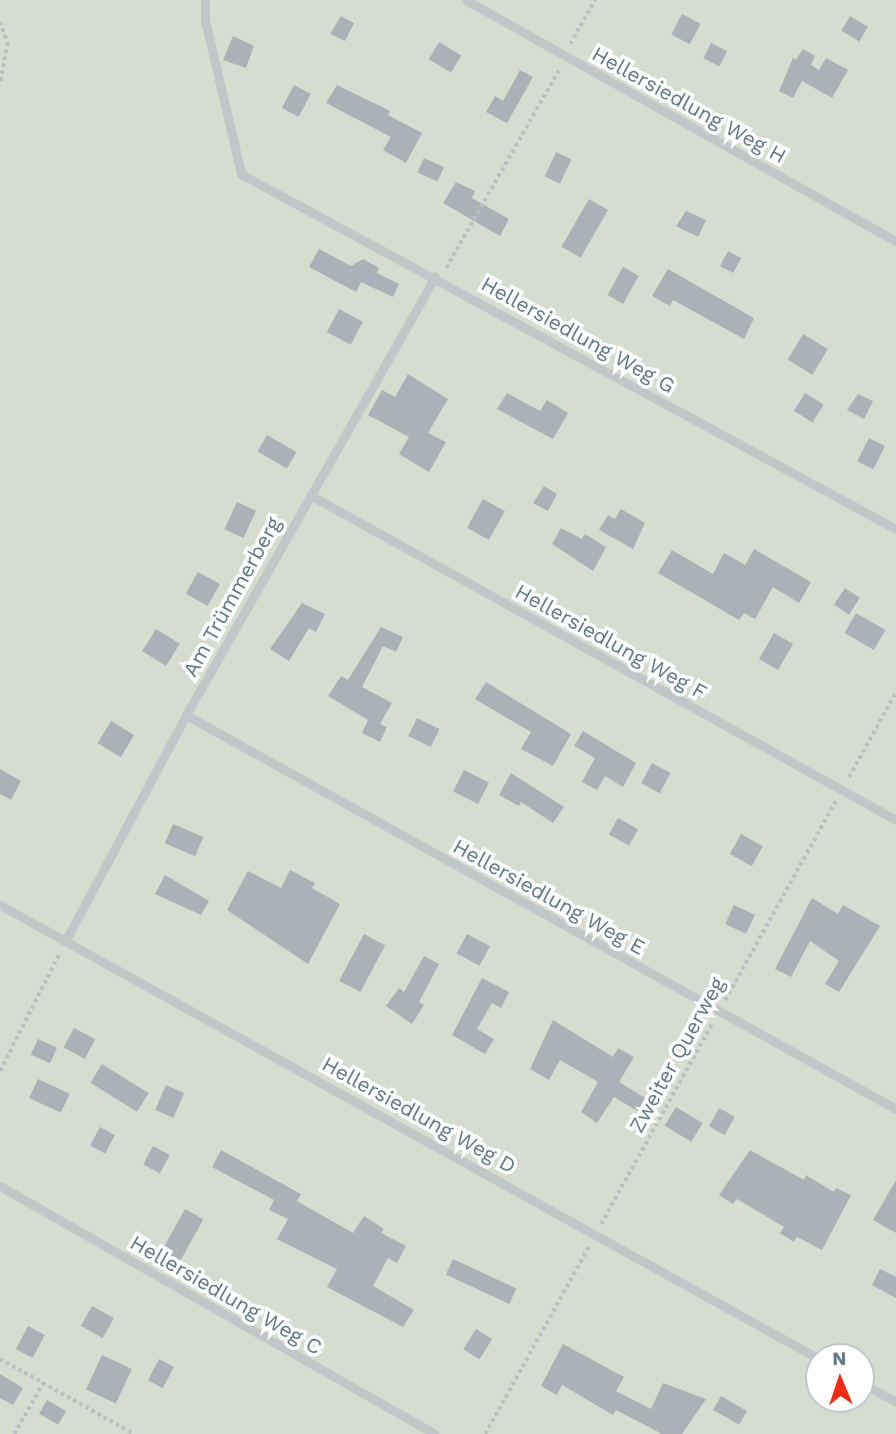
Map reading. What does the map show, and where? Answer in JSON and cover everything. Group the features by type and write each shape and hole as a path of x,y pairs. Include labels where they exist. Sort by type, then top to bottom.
{"lane":[{"name":"Hellersiedlung Weg G","path":"205,0 205,20 241,173 896,530"},
{"name":"Hellersiedlung Weg H","path":"466,0 896,241"},
{"name":"Am Trümmerberg","path":"67,938 186,715 437,278"},
{"name":"Hellersiedlung Weg F","path":"310,495 896,820"},
{"name":"Hellersiedlung Weg E","path":"186,715 896,1109"},
{"name":"Hellersiedlung Weg D","path":"0,905 67,938 805,1351"},
{"name":"Hellersiedlung Weg C","path":"0,1186 434,1434"},
{"path":"875,1391 896,1402"}],"path":[{"path":"437,278 595,0"},
{"path":"0,22 8,43 0,84"},
{"name":"Zweiter Querweg","path":"485,1434 896,692"},
{"path":"0,1071 67,938"},
{"path":"0,1359 134,1434"},
{"path":"14,1434 43,1383"}],"shaded area":[{"path":"0,0 896,0 896,1434 0,1434"}],"building":[{"path":"682,14 701,24 690,44 671,34"},
{"path":"341,16 354,23 345,41 330,34"},
{"path":"850,16 868,27 859,41 841,31"},
{"path":"233,36 254,46 246,68 223,60"},
{"path":"439,42 461,55 451,73 429,59"},
{"path":"711,43 727,51 719,66 703,58"},
{"path":"803,49 815,56 811,65 819,70 826,58 848,70 832,98 802,81 793,98 779,91 793,58 796,60"},
{"path":"520,70 533,77 507,123 486,112 495,96 503,101"},
{"path":"294,85 311,94 299,117 282,108"},
{"path":"337,85 390,111 388,115 422,133 406,163 383,150 391,137 326,103"},
{"path":"556,152 571,159 560,184 545,176"},
{"path":"424,158 444,167 438,182 417,173"},
{"path":"456,182 475,191 472,198 509,219 500,236 443,203"},
{"path":"589,199 608,210 581,258 562,247"},
{"path":"686,211 706,220 698,237 676,226"},
{"path":"319,249 351,266 363,259 379,268 377,273 399,284 393,297 361,282 356,292 309,267"},
{"path":"728,251 741,258 733,273 720,266"},
{"path":"623,267 639,276 623,304 607,295"},
{"path":"668,269 754,318 744,339 673,300 670,306 652,296"},
{"path":"339,309 363,322 351,345 327,332"},
{"path":"803,334 828,349 812,375 788,360"},
{"path":"408,374 448,399 428,433 446,442 429,472 399,454 409,437 368,415 382,390 395,397"},
{"path":"507,393 540,411 547,400 568,413 553,439 497,409"},
{"path":"805,393 824,405 813,422 794,411"},
{"path":"858,394 873,401 864,419 847,410"},
{"path":"267,435 296,452 287,468 258,451"},
{"path":"869,438 885,446 873,469 857,461"},
{"path":"544,486 557,494 548,511 533,503"},
{"path":"483,499 505,511 489,540 467,528"},
{"path":"237,502 256,511 243,538 224,529"},
{"path":"621,509 645,523 633,549 599,530 608,515 615,519"},
{"path":"561,528 582,539 585,534 606,547 593,571 552,544"},
{"path":"754,549 811,582 799,603 773,587 755,619 744,613 739,620 658,573 672,550 713,574 724,553 745,565"},
{"path":"198,572 220,584 208,606 186,594"},
{"path":"845,588 860,598 849,615 834,605"},
{"path":"302,603 325,614 316,632 309,628 289,661 270,649"},
{"path":"856,613 885,630 874,650 844,633"},
{"path":"381,627 403,637 396,652 383,646 362,687 392,703 380,724 387,727 380,742 362,733 368,720 328,696 341,676 348,680"},
{"path":"156,629 180,644 166,666 142,651"},
{"path":"774,633 793,644 778,670 759,659"},
{"path":"486,682 571,734 553,766 521,749 531,732 475,699"},
{"path":"417,718 439,729 431,747 408,736"},
{"path":"111,721 134,735 121,757 98,743"},
{"path":"583,731 636,763 623,787 605,776 597,790 582,782 595,758 574,746"},
{"path":"652,763 671,773 660,793 641,783"},
{"path":"0,769 21,781 11,800 0,794"},
{"path":"464,770 489,783 478,804 453,791"},
{"path":"511,773 564,807 553,823 521,802 519,806 499,795"},
{"path":"618,818 638,829 629,846 609,835"},
{"path":"173,824 203,837 195,856 165,843"},
{"path":"741,834 763,846 752,866 730,854"},
{"path":"290,870 315,883 312,888 340,904 308,964 227,910 248,871 281,888"},
{"path":"165,875 209,901 201,915 155,894"},
{"path":"812,898 838,914 843,905 880,926 839,992 825,984 839,961 810,941 791,977 775,969"},
{"path":"734,905 755,915 746,934 725,924"},
{"path":"364,934 385,945 360,992 339,981"},
{"path":"467,934 490,946 480,966 457,953"},
{"path":"424,956 439,964 419,1002 424,1005 412,1024 386,1006 399,988 404,992"},
{"path":"482,978 509,992 501,1008 492,1003 477,1029 494,1039 485,1054 452,1035"},
{"path":"553,1020 613,1057 618,1048 634,1057 619,1082 647,1099 639,1112 614,1097 597,1123 581,1112 598,1082 560,1060 549,1080 530,1069"},
{"path":"74,1028 95,1039 85,1059 64,1047"},
{"path":"38,1039 57,1048 50,1063 31,1054"},
{"path":"102,1064 149,1093 137,1112 90,1083"},
{"path":"38,1079 70,1094 61,1113 29,1098"},
{"path":"166,1085 184,1093 173,1118 155,1110"},
{"path":"676,1107 703,1123 691,1142 665,1126"},
{"path":"719,1108 735,1117 725,1135 709,1126"},
{"path":"100,1127 115,1135 105,1154 90,1146"},
{"path":"153,1146 170,1155 160,1173 143,1165"},
{"path":"221,1150 301,1194 297,1201 353,1233 364,1216 384,1229 381,1233 406,1246 397,1263 388,1258 373,1286 414,1310 403,1327 327,1287 337,1269 277,1239 288,1219 269,1210 274,1200 212,1167"},
{"path":"750,1150 804,1180 806,1175 834,1192 836,1188 851,1195 822,1250 797,1237 794,1242 780,1233 784,1227 737,1199 733,1204 719,1195"},
{"path":"896,1180 896,1233 873,1220"},
{"path":"185,1209 203,1219 173,1274 154,1264"},
{"path":"453,1259 516,1289 509,1304 446,1274"},
{"path":"880,1269 896,1277 896,1298 872,1285"},
{"path":"92,1306 114,1318 103,1338 81,1326"},
{"path":"28,1326 45,1335 33,1358 16,1349"},
{"path":"476,1329 492,1339 479,1359 463,1349"},
{"path":"563,1344 624,1377 616,1391 651,1409 663,1383 706,1399 682,1434 662,1434 616,1410 613,1415 562,1385 557,1395 541,1386"},
{"path":"102,1355 132,1369 116,1403 86,1389"},
{"path":"159,1359 174,1367 163,1388 148,1380"},
{"path":"0,1374 23,1388 13,1405 0,1398"},
{"path":"721,1396 747,1411 739,1425 713,1410"},
{"path":"47,1400 66,1411 58,1425 39,1414"}]}
